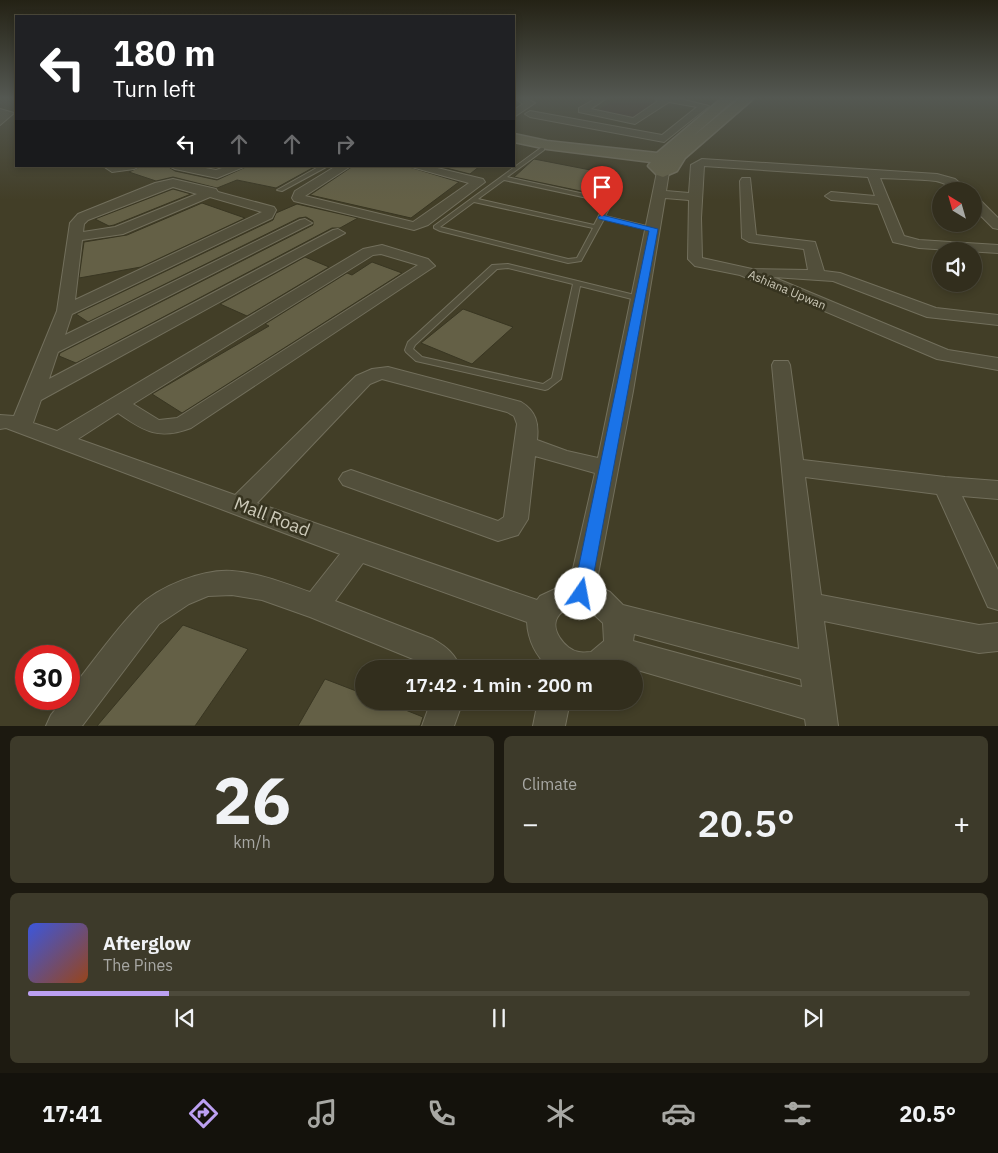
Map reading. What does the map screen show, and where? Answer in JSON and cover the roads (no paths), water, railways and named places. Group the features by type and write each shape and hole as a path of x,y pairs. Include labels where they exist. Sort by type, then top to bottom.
{"street":[{"path":"626,132 664,139 673,132"},
{"path":"581,594 666,164 697,132"},
{"path":"515,142 542,149 666,164 704,132"},
{"path":"515,138 666,164"},
{"name":"Ashiana Upwan","path":"951,182 937,178 702,162 697,165 695,197 696,262 744,271 936,352 958,358 998,364"},
{"path":"110,167 112,169 127,167"},
{"path":"180,167 217,174 237,167"},
{"path":"343,167 299,194 298,198 414,226 423,222 479,182 452,170 424,167"},
{"path":"872,173 898,238 919,244 998,249"},
{"path":"746,181 749,238 810,245 817,275"},
{"path":"10,424 34,395 65,311 77,223 83,217 159,186 179,183 267,207 270,212 65,311"},
{"path":"75,236 118,231 212,192"},
{"path":"660,194 695,197"},
{"path":"831,196 884,201"},
{"path":"982,210 998,226"},
{"path":"51,349 305,223"},
{"path":"34,395 338,233"},
{"path":"59,440 120,405 372,250 382,249 423,262 426,266 173,428 163,430 155,427 120,405"},
{"path":"744,271 835,276 933,313 998,320"},
{"path":"615,650 821,717 781,365"},
{"path":"240,505 364,380 379,372 514,407 522,412 528,424 516,518 513,525 506,530 498,531 351,480"},
{"name":"Mall Road","path":"10,424 543,615"},
{"path":"526,444 564,458 607,468"},
{"path":"793,468 945,486 998,490"},
{"path":"945,486 998,598"},
{"path":"316,606 358,550"},
{"path":"62,726 149,615 179,595 207,584 232,583 262,588 316,606 423,649 439,660"},
{"path":"557,660 546,645 542,635 543,615 549,605 558,598 581,594 601,601 615,616 620,639 615,650 605,660"},
{"path":"808,605 980,639 998,637"},
{"path":"615,616 815,668"},
{"path":"438,726 444,710"},
{"path":"549,726 552,710"}],"lane":[{"path":"503,178 607,199 610,203 581,258 573,262 442,230 436,226 542,149"},
{"path":"280,190 324,167"},
{"path":"473,200 597,227"},
{"path":"602,217 654,229"},
{"path":"577,283 556,379 545,387 419,359 409,350 411,344 495,267 508,266 577,283 640,299"}]}
